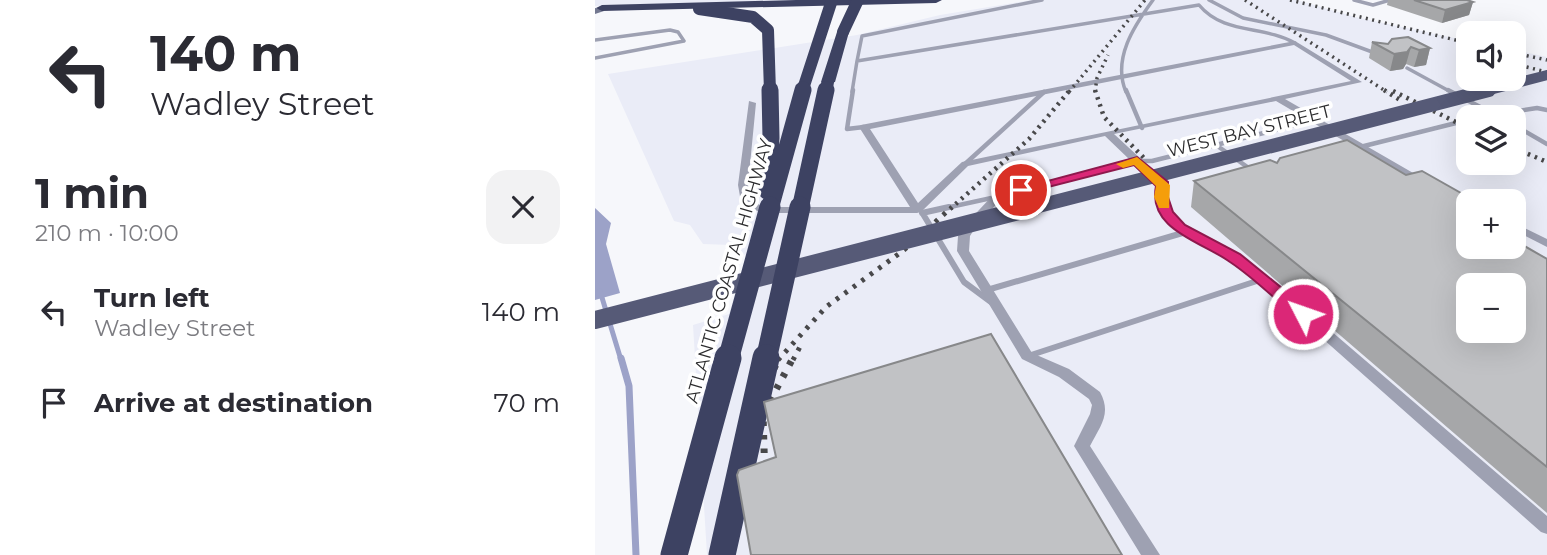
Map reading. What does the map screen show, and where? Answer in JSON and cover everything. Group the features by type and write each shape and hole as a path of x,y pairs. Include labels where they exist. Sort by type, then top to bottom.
{"highway":[{"name":"ATLANTIC COASTAL HIGHWAY","path":"674,555 766,222 832,0"},
{"path":"722,555 828,82 843,32 848,0"},
{"path":"843,32 858,0"},
{"path":"597,11 936,0"},
{"path":"597,11 699,9 754,17 768,30 771,138 766,222"}],"main road":[{"name":"WEST BAY STREET","path":"595,320 1547,75"}],"street":[{"path":"752,103 743,185 746,202 761,210 920,212 965,164 1358,82 1295,43 864,127 920,212"},
{"path":"1278,99 1438,192"},
{"path":"1107,133 1163,185 1161,197 1166,214 1187,232 1235,258 1263,279 1547,527"},
{"path":"1137,161 998,196 979,213 964,236 963,251 1027,356 1064,373 1095,396 1100,405 1098,414 1082,446 1151,555"},
{"path":"1526,233 1547,244"}],"lane":[{"path":"864,127 847,129 862,36 1042,0"},
{"path":"1142,128 1120,77 1131,30 1153,0"},
{"path":"1209,0 1244,18 1326,35 1384,56"},
{"path":"1353,0 1373,5 1390,0"},
{"path":"857,61 1199,5 1214,21 1277,35 1295,43"},
{"path":"595,40 670,30 678,32 684,41 595,58"},
{"path":"1407,68 1476,105"},
{"path":"965,164 1044,92"},
{"path":"1526,110 1547,110"},
{"path":"1137,161 1152,161 1315,120"},
{"path":"1360,147 1456,123"},
{"path":"1526,132 1547,144"},
{"path":"1216,145 1260,177"},
{"path":"997,306 964,282 920,212 998,196"},
{"path":"986,290 1187,232"},
{"path":"1027,356 1263,279"}],"shaded area":[{"path":"595,0 805,0 595,6"},
{"path":"1031,0 1297,0 1355,17 1456,38 1456,91 1526,91 1526,53 1547,57 1547,555 707,555 693,325 729,314 746,256 731,245 703,244 690,225 674,221 608,74 857,35 940,15"}],"water":[{"path":"595,208 611,223 606,244 620,293 595,300"}],"building":[{"path":"1414,0 1467,0 1473,2 1445,10"},
{"path":"1408,37 1430,48 1419,50 1411,47 1407,52 1394,54 1372,42 1388,44 1392,39"},
{"path":"1347,140 1406,175 1422,171 1456,190 1456,259 1526,259 1526,247 1547,259 1547,467 1194,181 1270,160 1277,163 1280,158"},
{"path":"991,334 1122,555 751,555 737,475 739,470 776,457 764,402"}],"waterway":[{"path":"600,291 621,360"},
{"path":"621,358 629,386 636,555"}],"railway":[{"path":"1069,92 1145,0"},
{"path":"1245,0 1387,92"},
{"path":"1290,0 1456,40"},
{"path":"1095,91 1097,78 1108,55"},
{"path":"1526,56 1547,60"},
{"path":"1526,67 1547,72"},
{"path":"950,209 1029,139 1070,90"},
{"path":"1384,90 1400,100"},
{"path":"1095,91 1104,117 1144,158"},
{"path":"1393,91 1456,122"},
{"path":"1526,153 1547,162"},
{"path":"778,360 826,307 904,250 952,207"},
{"path":"793,360 802,343"},
{"path":"765,480 763,414 793,358"},
{"path":"745,486 759,400 778,360"}],"slow traffic":[{"path":"1123,164 1137,161 1163,185 1161,197 1164,205"}],"route":[{"path":"1021,190 1137,161 1163,185 1161,197 1166,214 1180,228 1235,258 1303,314"}]}
